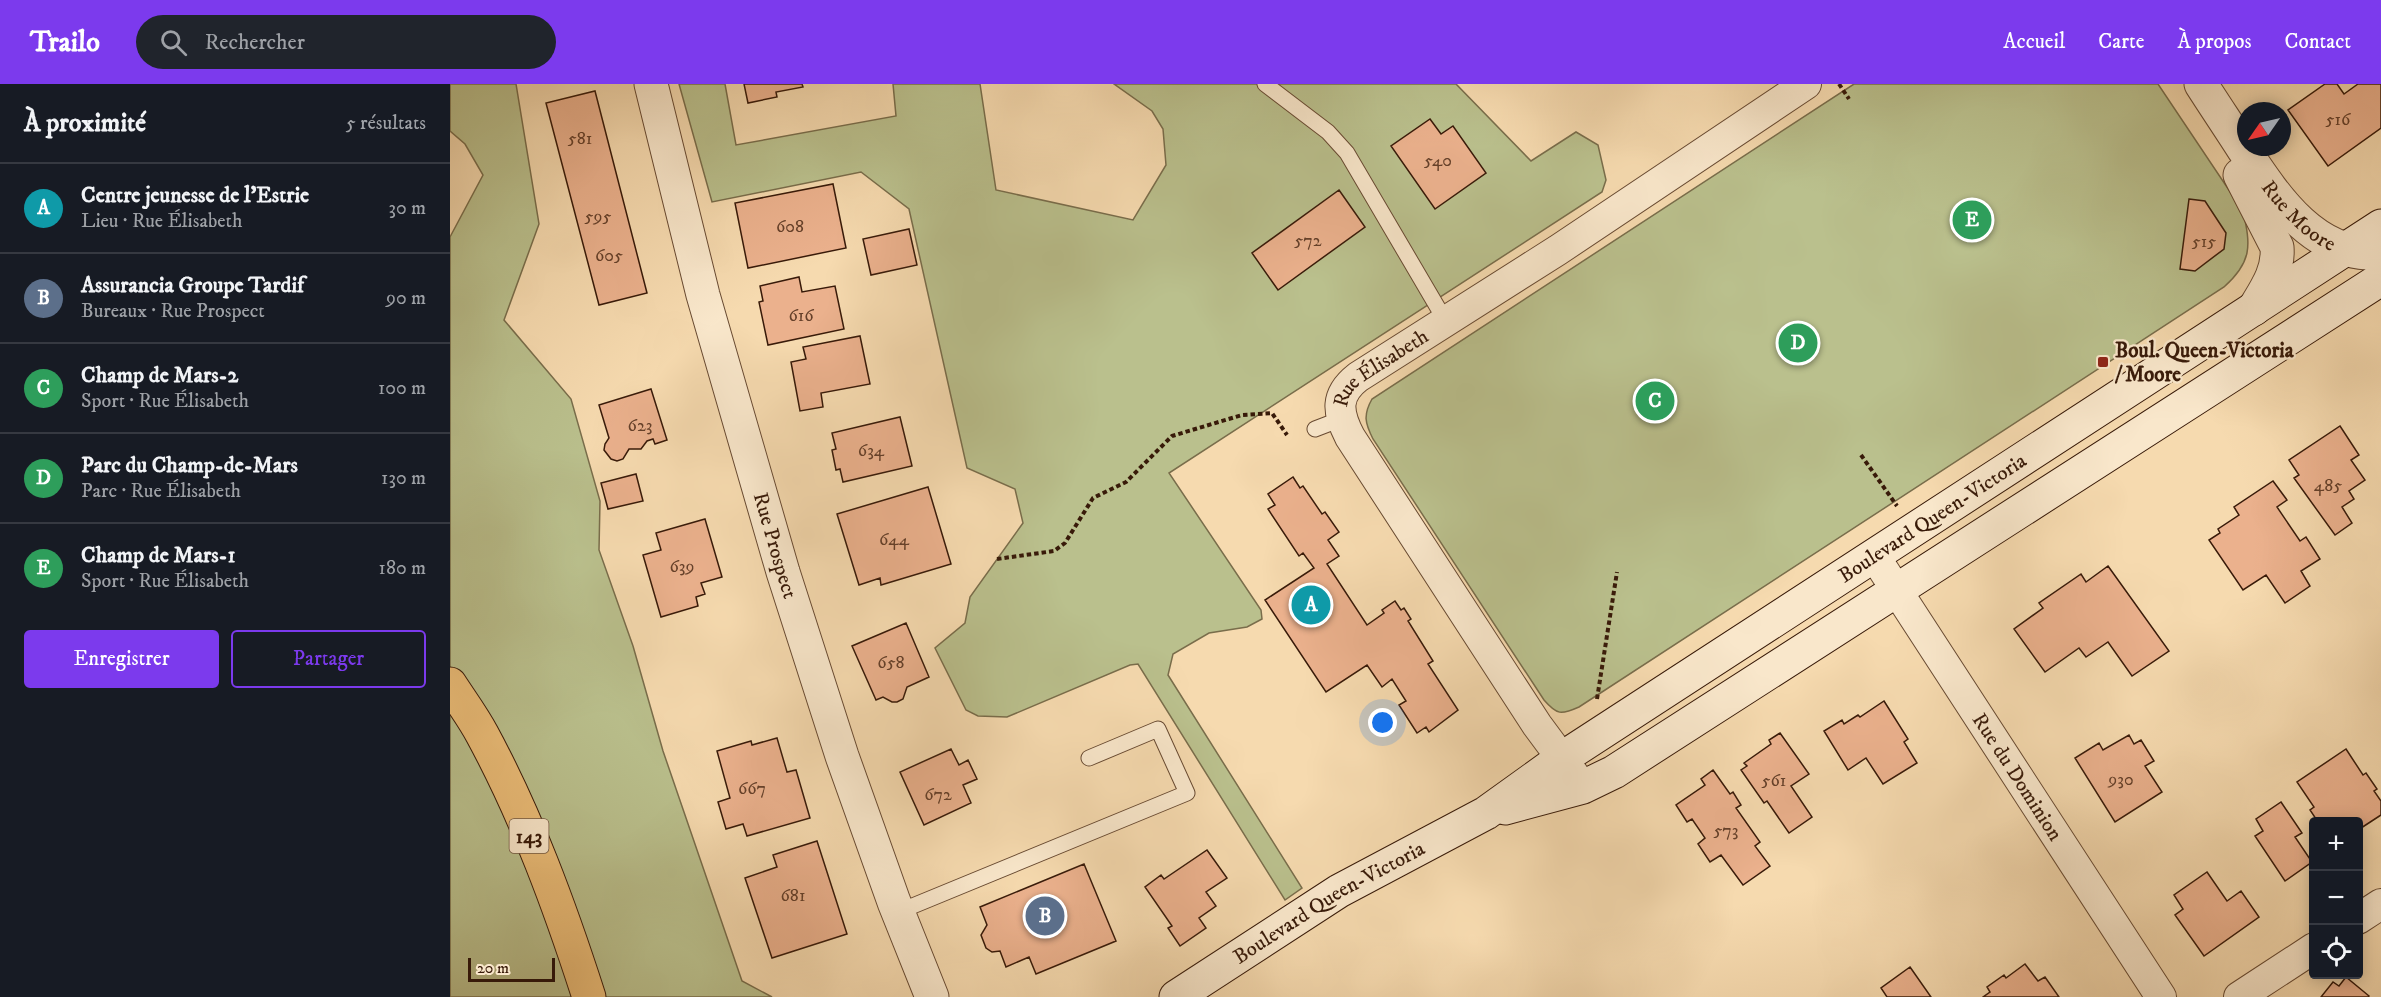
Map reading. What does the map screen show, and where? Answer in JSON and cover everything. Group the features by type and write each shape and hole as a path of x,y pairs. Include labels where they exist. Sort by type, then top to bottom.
{"main road":[{"name":"Rue Prospect","path":"651,84 703,295 783,572 842,756 898,912 932,997"},
{"name":"Rue Moore","path":"2201,84 2276,198 2306,227 2325,240 2347,249 2370,253 2381,252"},
{"path":"2228,125 2231,159 2277,247 2278,259 2274,274 2254,309"},
{"name":"Boulevard Queen-Victoria","path":"1176,997 1339,891 1486,813 1562,759 2381,226"},
{"name":"Boulevard Queen-Victoria","path":"1486,813 1583,787 1614,772 2381,279"},
{"name":"143","path":"450,684 482,734 527,831 562,915 589,997"}],"street":[{"name":"Rue Élisabeth","path":"1583,787 1562,759 1363,457 1328,424 1347,386 1445,320 1558,250 1806,84"},
{"name":"Rue du Dominion","path":"1875,557 2162,997"},
{"path":"2363,916 2381,904"},
{"path":"2239,997 2309,951"}],"lane":[{"path":"1265,84 1328,132 1347,153 1445,320"},
{"path":"898,912 1187,793 1158,729 1089,758"}],"path":[{"path":"1839,84 1849,99"},
{"path":"997,559 1054,551 1065,543 1093,498 1126,482 1172,436 1242,415 1272,413 1287,435"},
{"path":"1861,455 1914,532"},
{"path":"1591,741 1617,572"}],"green space":[{"path":"450,84 516,84 539,224 504,320 571,399 600,501 599,550 633,646 663,751 742,981 772,997 450,997 450,237 483,175 465,144 450,131"},
{"path":"679,84 725,84 736,145 896,116 893,84 980,84 996,190 1133,220 1166,165 1163,129 1152,111 1114,84 1456,84 1531,161 1576,132 1598,145 1606,180 1602,192 1169,473 1261,610 1262,619 1247,627 1209,633 1173,654 1168,675 1302,888 1285,900 1138,664 1130,665 1007,717 978,716 966,710 935,648 965,623 970,597 1023,523 1015,489 967,468 909,209 861,172 712,202"},
{"path":"1854,84 2158,84 2243,211 2248,244 2240,270 2224,287 1579,707 1563,712 1556,711 1544,700 1373,439 1366,419 1369,405 1372,399"}],"building":[{"path":"744,84 802,84 803,87 776,92 777,97 748,103"},
{"path":"2325,84 2337,84 2344,94 2358,84 2381,84 2381,128 2328,166 2291,114 2291,108"},
{"path":"595,91 647,293 599,305 546,103"},
{"path":"1430,119 1441,134 1453,126 1486,173 1435,209 1391,146"},
{"path":"833,184 846,248 748,268 735,203"},
{"path":"1339,190 1365,227 1278,290 1252,253"},
{"path":"2189,199 2205,201 2226,233 2224,249 2195,271 2180,269"},
{"path":"909,229 917,265 871,275 863,239"},
{"path":"799,277 802,292 835,286 844,329 768,345 759,302 763,301 760,286"},
{"path":"860,336 870,384 821,393 823,407 800,411 791,362 806,359 803,347"},
{"path":"651,389 667,440 655,444 653,439 647,441 641,449 629,449 623,459 617,461 611,459 604,450 609,438 599,405"},
{"path":"900,417 912,466 843,482 840,469 836,470 832,450 836,449 832,433"},
{"path":"2340,426 2359,455 2351,460 2365,480 2349,491 2354,499 2342,507 2352,523 2335,535 2294,478 2299,475 2289,460"},
{"path":"636,474 643,501 608,509 601,483"},
{"path":"1293,477 1300,488 1303,486 1322,514 1325,512 1339,532 1328,540 1339,556 1327,564 1367,625 1384,613 1382,610 1395,601 1401,610 1404,608 1411,619 1408,621 1433,661 1428,664 1458,710 1429,732 1426,727 1417,733 1399,705 1406,701 1392,679 1382,687 1367,665 1326,692 1265,600 1314,568 1303,553 1299,556 1268,509 1275,505 1268,494"},
{"path":"2273,481 2287,500 2277,507 2300,541 2306,537 2320,559 2301,571 2310,586 2285,603 2266,575 2243,590 2209,540 2220,533 2218,529 2239,515 2234,507"},
{"path":"928,487 951,564 881,585 880,578 859,585 837,514"},
{"path":"705,519 722,577 701,583 705,594 696,597 698,606 661,617 643,555 661,550 656,533"},
{"path":"2108,566 2169,651 2132,676 2108,642 2086,657 2079,648 2045,672 2014,629 2043,608 2039,603 2081,574 2086,582"},
{"path":"906,623 929,677 907,687 903,699 897,702 883,697 876,700 852,646"},
{"path":"1884,701 1908,739 1904,742 1917,763 1883,784 1866,758 1848,770 1824,731 1842,720 1844,724 1858,715 1860,717"},
{"path":"1780,733 1809,774 1791,786 1812,817 1789,833 1767,801 1764,803 1741,770 1747,766 1744,763 1771,744 1769,740"},
{"path":"2129,735 2134,744 2141,740 2154,761 2145,766 2162,792 2115,822 2075,758 2099,743 2103,750"},
{"path":"777,738 787,772 796,770 810,818 747,836 743,824 726,829 718,802 730,798 717,751 751,741 752,745"},
{"path":"951,749 959,765 968,760 977,779 963,785 971,803 924,825 900,772"},
{"path":"2346,749 2363,775 2366,773 2377,789 2374,791 2381,801 2381,815 2363,827 2363,817 2315,817 2310,810 2314,807 2297,782"},
{"path":"1713,770 1730,794 1733,792 1741,805 1736,808 1760,842 1755,846 1770,866 1743,885 1721,855 1710,862 1698,844 1705,838 1692,819 1687,822 1676,805 1705,785 1701,779"},
{"path":"2281,802 2302,833 2295,837 2309,858 2309,864 2285,881 2255,836 2263,831 2256,819"},
{"path":"817,841 847,934 772,958 745,878 777,867 773,855"},
{"path":"1207,850 1227,878 1206,892 1216,906 1199,918 1206,928 1180,946 1168,928 1172,926 1145,887 1161,875 1164,879"},
{"path":"1084,864 1116,941 1036,974 1029,957 1006,967 1000,951 992,952 986,948 981,935 987,925 980,907"},
{"path":"2207,872 2227,901 2241,891 2259,917 2204,956 2175,915 2183,909 2174,895"},
{"path":"2025,964 2038,981 2045,977 2059,997 1983,997 1990,992 1987,987 2004,975 2006,978"},
{"path":"1910,967 1931,997 1887,997 1881,988"},
{"path":"2344,979 2348,979 2369,996 2321,997 2333,982 2339,986"}],"place":[{"name":"Champ de Mars-1","path":"1972,220"},
{"name":"Parc du Champ-de-Mars","path":"1798,343"},
{"name":"Boul. Queen-Victoria / Moore","path":"2103,362"},
{"name":"Champ de Mars-2","path":"1655,401"},
{"name":"Centre jeunesse de l'Estrie","path":"1311,605"},
{"name":"Assurancia Groupe Tardif","path":"1045,916"}]}
